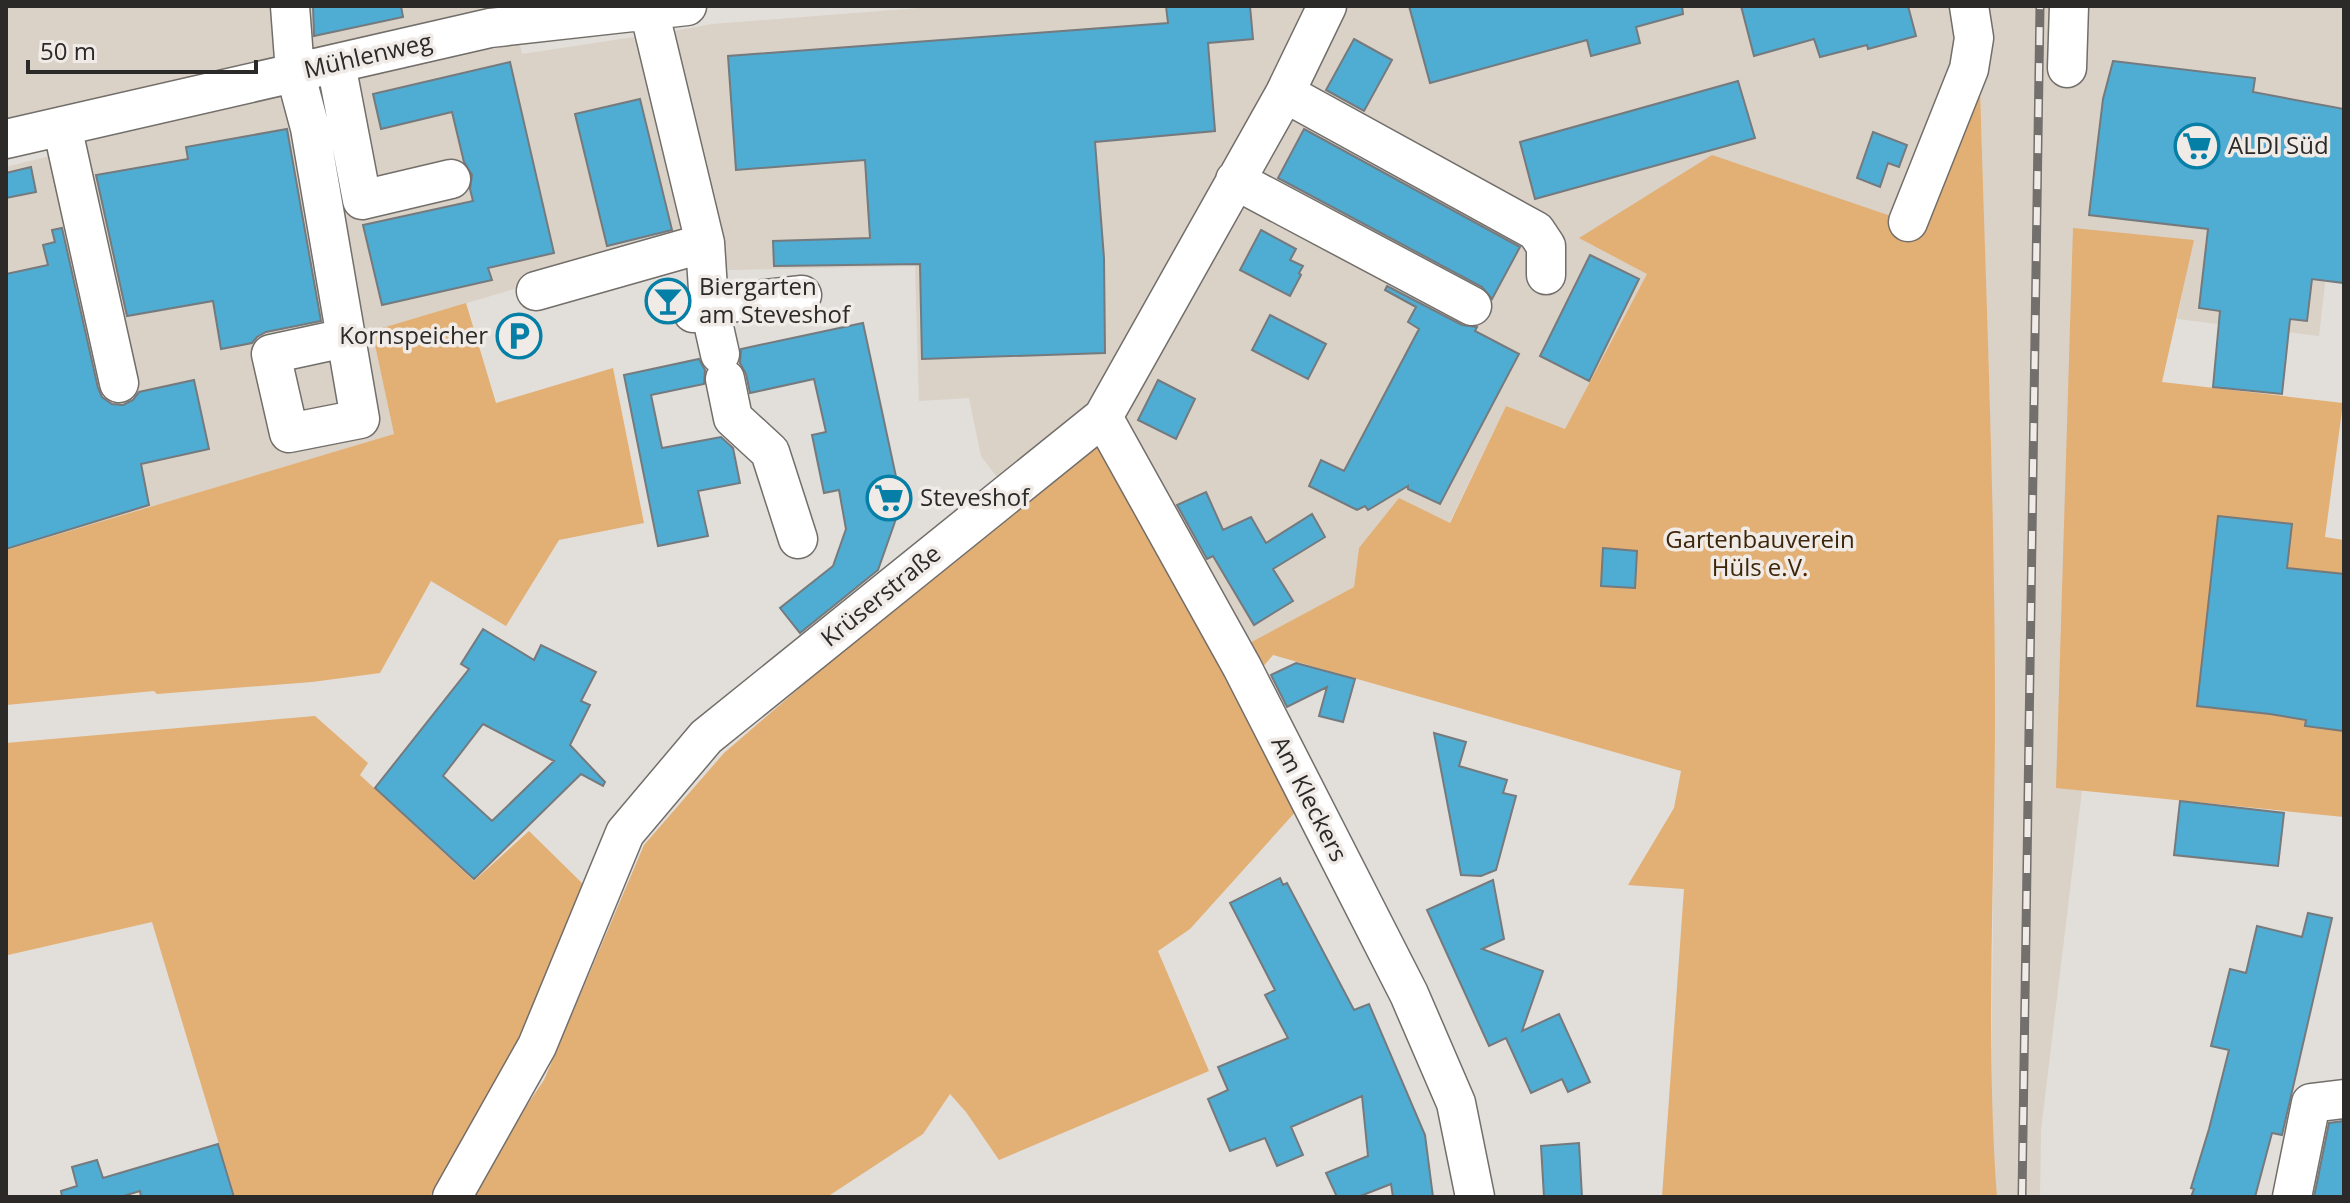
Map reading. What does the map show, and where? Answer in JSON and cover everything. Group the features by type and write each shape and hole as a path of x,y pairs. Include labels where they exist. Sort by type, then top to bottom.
{"street":[{"path":"290,6 295,72 310,128 345,338"},
{"name":"Mühlenweg","path":"6,139 490,28 687,6"},
{"name":"Krüserstraße","path":"452,1197 537,1046 625,833 706,737 1103,417 1285,93 1327,6"},
{"path":"1908,222 1969,69 1974,38 1969,6"},
{"path":"2067,68 2069,6"},
{"path":"649,10 705,243 701,309 722,367 733,418 770,452 798,539"},
{"path":"336,64 362,200 451,179"},
{"path":"1285,93 1536,231 1546,246 1546,275"},
{"path":"62,126 119,383"},
{"path":"1235,180 1472,306"},
{"path":"536,291 705,243"},
{"path":"701,309 802,295"},
{"name":"Am Kleckers","path":"1103,417 1242,667 1409,994 1456,1103 1475,1197"},
{"path":"2292,1197 2333,1104"}],"shaded area":[{"path":"6,6 574,6 6,129"},
{"path":"945,6 1950,6 1958,54 1900,219 1580,237 1648,274 1565,429 1506,406 1449,523 1359,548 1354,587 1246,645 1000,481 981,456 969,398 919,401 915,266 728,270 668,32 713,24"},
{"path":"1983,6 2344,6 2344,257 2328,258 2319,336 2177,319 2193,240 2056,788 2082,790 2041,1130 2040,1197 1997,1197 1991,1113 1995,713 1980,87 1992,57"},
{"path":"641,36 687,242 592,266 372,331 394,434 6,550 6,167 70,151 68,138 518,37 522,54"}],"green space":[{"name":"Gartenbauverein Hüls e.V.","path":"1980,87 1994,557 1991,1016 1997,1197 1662,1197 1684,889 1628,885 1674,808 1681,771 1273,655 1260,670 1246,645 1354,587 1359,548 1399,498 1450,523 1506,406 1565,429 1647,274 1579,238 1712,155 1920,226"},
{"path":"2073,228 2194,240 2162,382 2343,403 2325,537 2344,540 2344,817 2056,788"},
{"path":"466,303 496,403 613,368 644,523 559,540 506,626 431,581 380,673 312,682 157,694 154,691 6,705 6,550 394,434 372,331"},
{"path":"1107,434 1298,809 1190,929 1158,951 1209,1071 999,1160 950,1094 923,1134 827,1197 465,1197 544,1080 644,845 724,753 875,623"},
{"path":"315,716 368,763 360,775 474,881 529,831 585,886 507,1081 429,1197 235,1197 152,922 8,955 6,743"}],"building":[{"path":"313,6 401,6 403,17 314,36"},
{"path":"1166,6 1250,6 1253,39 1208,43 1215,131 1095,142 1104,258 1105,353 922,359 920,264 774,266 773,241 870,238 865,160 736,170 728,56 1168,23"},
{"path":"1409,6 1682,6 1683,14 1636,27 1640,43 1591,56 1587,40 1430,83"},
{"path":"1741,6 1908,6 1916,36 1868,49 1867,45 1820,57 1814,39 1754,56"},
{"path":"1354,39 1392,60 1364,111 1326,90"},
{"name":"ALDI Süd","path":"2113,61 2255,78 2253,92 2344,109 2344,283 2312,279 2307,321 2290,319 2282,394 2213,387 2220,311 2199,308 2208,229 2089,215 2103,99"},
{"path":"510,62 554,253 488,268 492,280 382,305 363,225 473,201 470,189 472,175 464,162 452,112 381,129 373,94"},
{"path":"1738,81 1755,138 1535,199 1520,142"},
{"path":"640,99 672,230 607,246 575,114"},
{"path":"287,129 321,321 266,332 252,343 221,349 213,301 127,316 96,175 188,159 186,147"},
{"path":"1304,129 1520,247 1492,299 1482,287 1278,178"},
{"path":"1873,132 1907,145 1899,167 1888,163 1880,187 1857,178"},
{"path":"31,167 36,192 6,198 6,173"},
{"path":"62,228 102,397 112,404 123,405 133,400 139,392 194,380 209,449 141,464 149,505 6,549 6,274 48,265 43,245 55,242 52,230"},
{"path":"1261,230 1296,249 1290,260 1303,266 1290,296 1240,270"},
{"path":"1590,255 1639,279 1589,381 1540,356"},
{"path":"1387,286 1462,325 1477,327 1475,331 1519,354 1440,504 1408,489 1408,486 1368,510 1365,506 1357,510 1309,486 1321,460 1344,471 1419,329 1408,322 1416,307 1385,290"},
{"path":"1270,315 1326,344 1308,379 1252,350"},
{"path":"863,323 904,514 897,516 878,570 800,633 780,608 833,566 846,529 839,490 824,493 812,435 826,432 814,379 750,393 740,363 741,349"},
{"path":"699,359 705,370 704,384 651,395 662,448 721,437 733,448 740,483 698,491 708,536 658,546 624,375"},
{"path":"1158,380 1195,399 1176,439 1138,420"},
{"path":"1206,492 1223,530 1251,517 1266,543 1312,514 1325,537 1273,569 1293,601 1254,625 1213,556 1207,559 1177,505"},
{"path":"2218,516 2292,524 2287,568 2344,574 2344,731 2305,726 2306,720 2197,706"},
{"path":"1603,548 1637,551 1635,588 1601,586"},
{"path":"483,629 534,660 541,645 596,672 581,701 590,705 570,745 605,782 603,786 581,774 474,879 375,788 469,669 461,664","holes":["483,724 554,761 492,821 443,776"]},
{"path":"1296,663 1355,679 1343,722 1319,716 1327,687 1287,707 1271,675"},
{"path":"1434,733 1466,742 1459,766 1507,780 1503,793 1516,796 1496,870 1481,876 1461,875"},
{"path":"2180,801 2284,813 2278,866 2174,855"},
{"path":"1280,878 1283,885 1287,883 1354,1010 1369,1004 1425,1135 1433,1197 1393,1197 1391,1184 1358,1197 1337,1197 1326,1173 1368,1156 1362,1096 1291,1127 1303,1155 1277,1166 1265,1138 1230,1151 1208,1099 1228,1090 1218,1067 1288,1038 1265,995 1275,990 1230,903"},
{"path":"1493,880 1504,939 1482,949 1543,971 1522,1031 1559,1014 1590,1082 1568,1092 1562,1079 1531,1093 1506,1038 1489,1046 1427,910"},
{"path":"2308,913 2332,918 2282,1135 2272,1133 2255,1197 2191,1197 2229,1050 2211,1046 2230,969 2246,973 2257,926 2302,937"},
{"path":"2344,1121 2344,1197 2314,1197 2329,1123"},
{"path":"1579,1143 1582,1197 1544,1197 1541,1146"},
{"path":"218,1144 234,1197 141,1197 140,1191 120,1197 62,1197 61,1191 77,1186 72,1167 97,1160 103,1178"}],"railway":[{"path":"2022,1197 2040,6"}],"place":[{"name":"ALDI Süd","path":"2197,146"},
{"name":"Biergarten am Steveshof","path":"668,301"},
{"name":"Kornspeicher","path":"519,336"},
{"name":"Steveshof","path":"889,498"}]}
